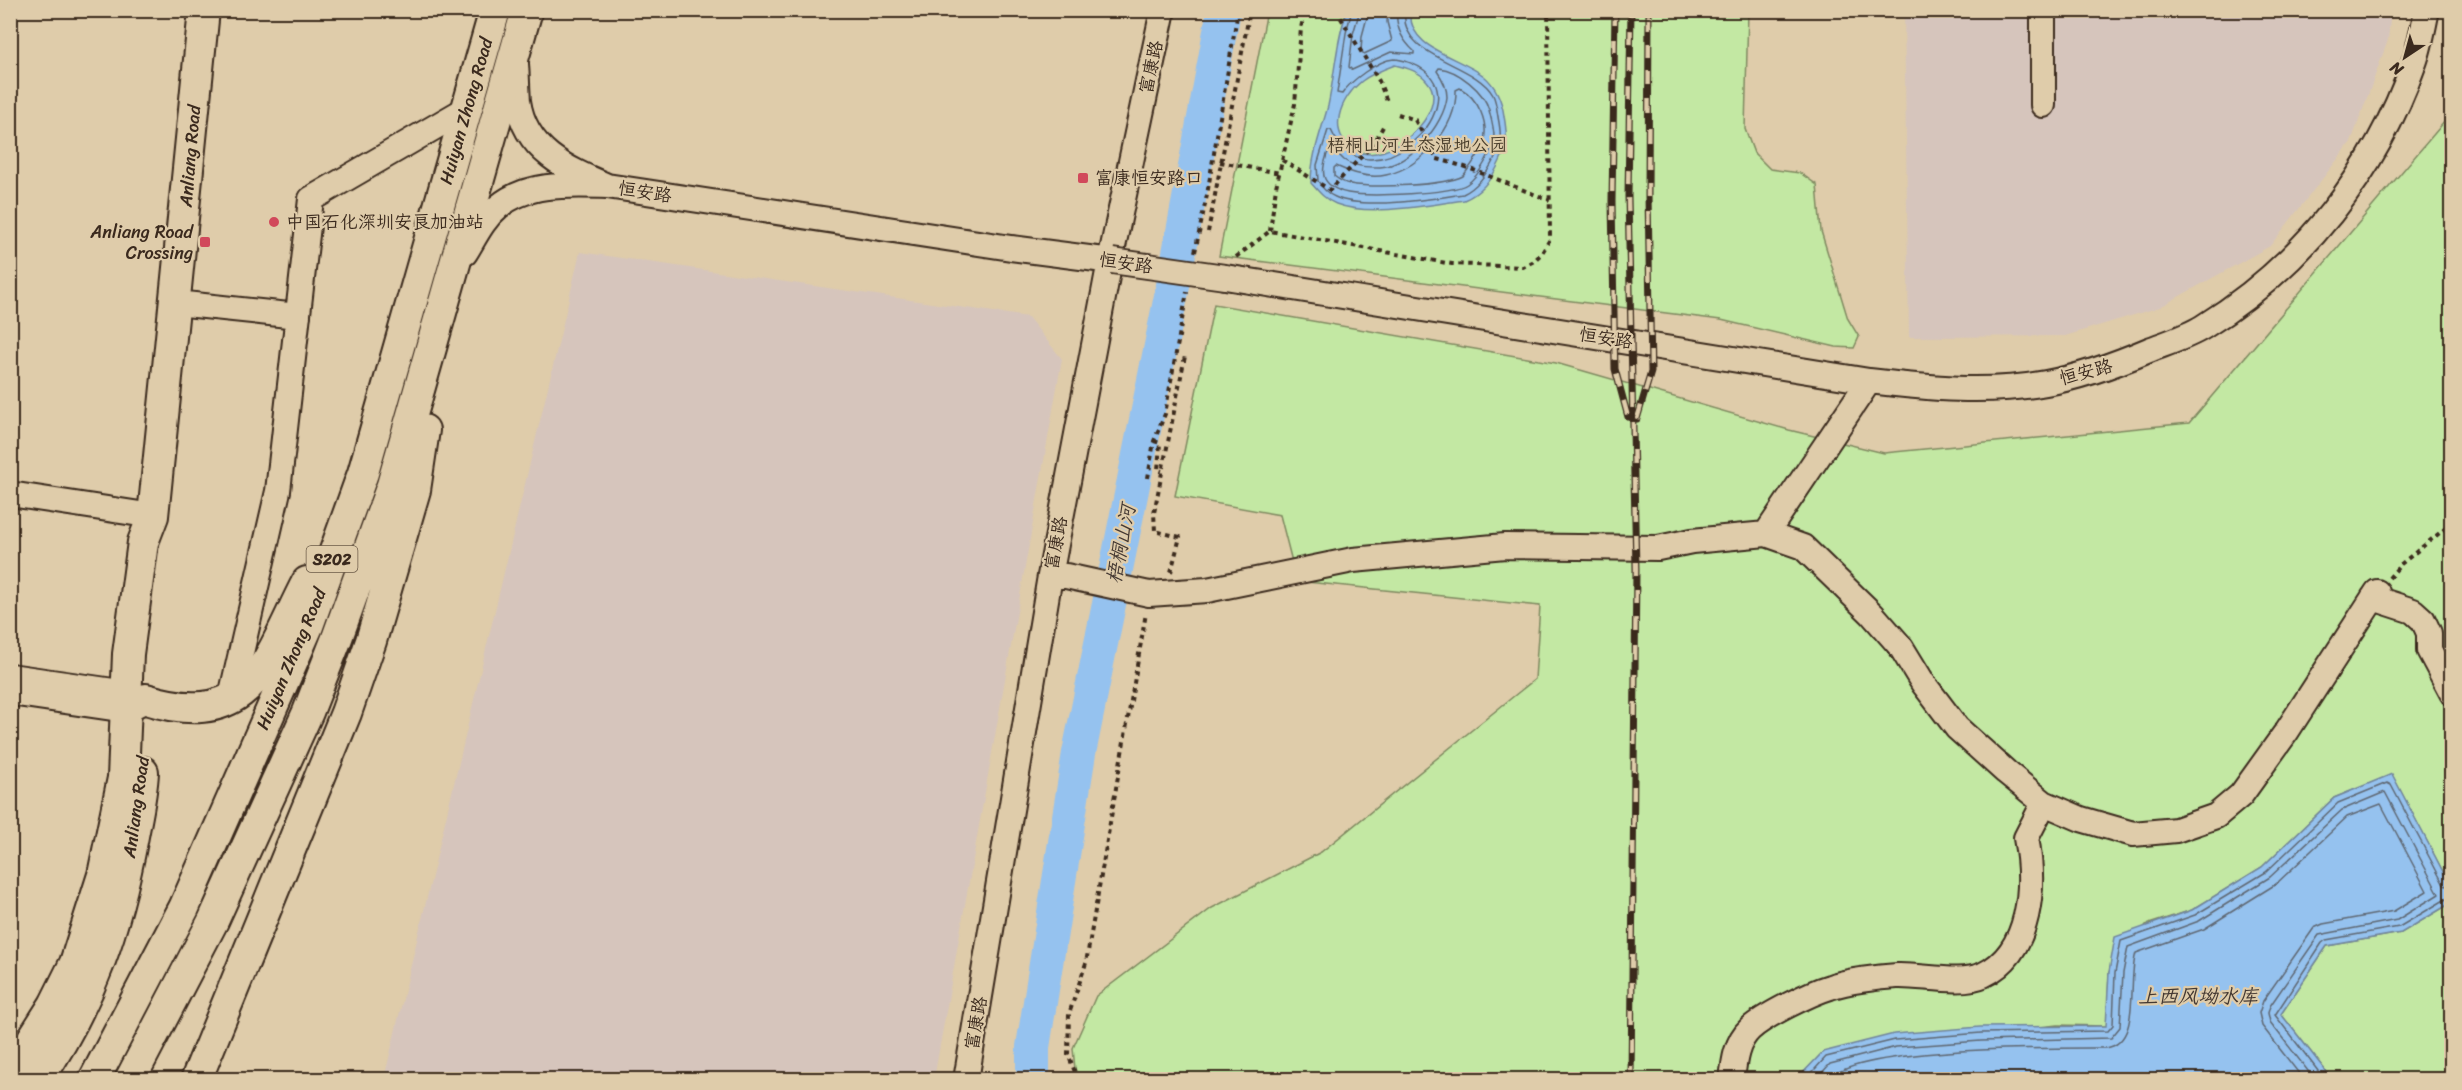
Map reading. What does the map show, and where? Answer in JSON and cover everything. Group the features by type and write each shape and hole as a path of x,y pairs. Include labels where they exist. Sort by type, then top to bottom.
{"main road":[{"name":"Anliang Road","path":"38,1080 75,1019 95,978 128,867 143,782 129,654 143,542 153,516 204,10"},
{"name":"Huiyan Zhong Road","path":"94,1080 189,897 308,626 363,473 495,10"},
{"name":"Huiyan Zhong Road","path":"130,1080 213,921 308,712 392,485 527,10"},
{"path":"196,1080 346,713 371,641 415,490 442,310"},
{"path":"133,701 190,708 215,706 230,701 250,685 263,668 363,473"},
{"name":"Anliang Road","path":"10,1074 54,1005 75,963 90,920 103,875 123,778 133,701"}],"street":[{"name":"富康路","path":"966,1080 1058,576 1111,261 1163,10"},
{"path":"2043,10 2043,105"},
{"name":"恒安路","path":"607,186 1011,248 1225,277 1869,381 1919,387 1982,389 2046,383 2115,365 2202,328 2263,285 2314,237 2354,186 2389,124 2415,62 2427,10"},
{"path":"516,51 518,102 533,136 554,161 607,186"},
{"path":"230,701 278,492 311,199 466,109"},
{"path":"453,273 483,222 507,201 557,185 607,186"},
{"path":"176,303 298,316"},
{"path":"1766,534 1869,381"},
{"path":"10,494 153,516"},
{"path":"1058,576 1142,593 1207,590 1353,560 1505,546 1658,548 1692,541 1766,534 1803,547 1872,614 1901,647 1923,683 1957,729 2044,803 2081,819 2133,834 2176,830 2216,816 2241,795 2287,731 2375,595 2414,611 2423,620 2429,633 2429,650 2451,693"},
{"path":"10,676 133,701"},
{"path":"10,693 133,701"},
{"path":"1732,1080 1736,1051 1749,1030 1780,1010 1830,986 1897,976 1964,979 1981,976 1999,966 2013,951 2026,922 2031,862 2025,838 2044,803"}],"path":[{"path":"1193,262 1207,195 1238,10"},
{"path":"1208,232 1250,10"},
{"path":"1225,277 1228,263 1270,231 1294,104 1301,28 1305,10"},
{"path":"1336,10 1379,81 1388,104"},
{"path":"1270,231 1452,264 1523,267 1534,261 1550,239 1548,10"},
{"path":"1398,114 1415,120 1437,159 1465,166 1509,186 1550,200"},
{"path":"1282,160 1330,190 1374,143 1385,123"},
{"path":"1220,162 1280,173"},
{"path":"1207,195 1215,192"},
{"path":"1148,478 1154,441 1165,414 1188,284"},
{"path":"1171,573 1180,537 1155,531 1154,513 1185,356"},
{"path":"1154,441 1160,443 1158,470 1162,471"},
{"path":"2375,595 2401,564 2451,523"},
{"path":"1078,1080 1068,1054 1069,1014 1086,963 1142,593"}],"shaded area":[{"path":"1904,11 2391,11 2388,40 2351,142 2270,246 2160,307 2065,336 1909,337"},
{"path":"580,252 1028,317 1062,359 934,1079 384,1079"}],"green space":[{"name":"梧桐山河生态湿地公园","path":"1267,11 1748,11 1745,129 1754,153 1770,169 1800,173 1817,185 1821,231 1848,319 1859,337 1854,348 1836,347 1721,320 1219,256"},
{"path":"2451,114 2451,887 2392,775 2334,798 2262,867 2192,910 2146,925 2109,972 2107,1026 2057,1025 1823,1052 1797,1080 1076,1080 1073,1048 1096,996 1212,908 1321,852 1535,679 1540,606 1297,581 1280,515 1175,496 1214,304 1556,363 1789,430 1884,453 2189,423"},
{"path":"2451,903 2451,1079 2332,1079 2281,1014 2327,946 2401,933"}],"water":[{"path":"1347,11 1411,11 1412,24 1417,35 1437,51 1474,69 1492,85 1498,94 1503,110 1506,144 1494,173 1476,193 1464,200 1434,205 1365,210 1332,202 1311,183 1311,173 1328,106","holes":["1395,65 1412,70 1427,81 1433,93 1431,107 1424,121 1413,134 1399,144 1368,154 1355,150 1346,143 1341,134 1339,116 1342,106 1354,88 1366,78"]},
{"name":"上西风坳水库","path":"2392,774 2451,887 2451,903 2401,933 2327,946 2281,1014 2332,1079 1797,1079 1823,1052 1894,1034 1980,1027 2106,1026 2109,972 2115,937 2192,910 2262,867 2334,798"}],"waterway":[{"name":"梧桐山河","path":"1033,1080 1033,1047 1079,753 1172,291 1224,10"}],"railway":[{"path":"1615,10 1612,201 1615,369 1628,417"},
{"path":"1631,10 1628,196 1636,569 1631,1080"},
{"path":"1637,419 1651,372 1648,195 1649,10"}],"place":[{"name":"富康恒安路口","path":"1083,178"},
{"name":"中国石化深圳安良加油站","path":"274,222"},
{"name":"Anliang Road Crossing","path":"205,242"}]}
